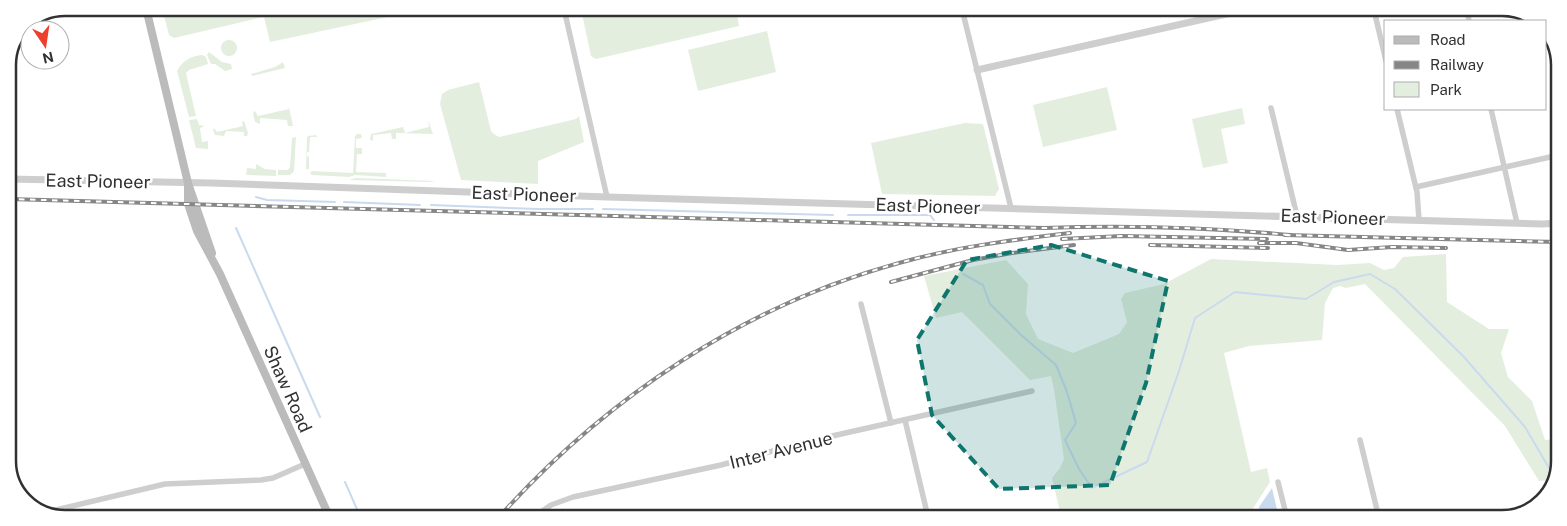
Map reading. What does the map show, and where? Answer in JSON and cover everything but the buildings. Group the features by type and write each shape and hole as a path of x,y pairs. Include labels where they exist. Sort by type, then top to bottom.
{"main road":[{"name":"Shaw Road","path":"148,16 188,183 188,204 194,224 220,274 326,510"}],"street":[{"path":"566,16 607,197"},
{"path":"964,16 1011,208"},
{"path":"977,70 1217,16"},
{"path":"1375,16 1384,52"},
{"path":"1271,108 1297,216"},
{"path":"1397,110 1416,187 1419,220"},
{"path":"1491,110 1517,223"},
{"path":"1416,187 1551,157"},
{"name":"East Pioneer","path":"16,179 1551,223"},
{"path":"861,304 891,424"},
{"name":"Inter Avenue","path":"542,510 551,504 574,498 1032,391"},
{"path":"905,420 926,510"},
{"path":"1360,440 1377,510"},
{"path":"60,509 165,484 273,478 305,464"},
{"path":"1278,482 1285,510"}],"highlighted area":[{"path":"1051,245 1168,281 1146,383 1110,485 999,489 932,415 917,340 967,260"}],"green space":[{"path":"164,16 392,16 270,42 264,17 174,38 169,35"},
{"path":"582,16 737,16 739,26 596,59 591,56"},
{"path":"767,31 776,72 698,91 688,50"},
{"path":"229,40 237,48 229,56 221,48"},
{"path":"209,52 222,62 231,64 232,69 225,71 215,64 211,64 207,55"},
{"path":"202,55 206,57 208,64 189,70 186,73 196,116 189,117 177,71 181,64 187,60"},
{"path":"283,62 285,68 252,76 251,74 275,67"},
{"path":"479,82 491,131 499,137 576,119 579,116 584,142 538,161 538,184 461,180 440,104 442,94 448,90"},
{"path":"1107,87 1117,130 1043,147 1033,105"},
{"path":"288,103 293,126 288,126 287,120 260,118 260,124 255,122 253,113 255,111 258,116 289,109"},
{"path":"1242,108 1245,124 1221,129 1228,163 1203,168 1192,119"},
{"path":"197,119 199,125 205,126 200,128 202,142 208,141 208,149 196,148 189,120"},
{"path":"428,120 433,134 396,133 396,139 392,139 391,133 373,135 373,141 370,140 371,134 403,127 405,133 429,127"},
{"path":"244,121 248,133 247,136 244,136 244,132 226,131 224,136 215,135 213,130 214,128 217,132 243,126 242,122"},
{"path":"965,123 983,124 999,189 995,196 882,194 871,143"},
{"path":"361,134 362,138 356,139 356,148 362,148 362,154 357,154 356,172 386,173 386,177 355,175 349,177 312,175 310,173 312,171 353,173 355,136"},
{"path":"316,135 317,137 310,137 309,152 307,152 309,169 306,169 307,138 308,136"},
{"path":"296,137 294,171 290,175 278,175 278,170 288,170 290,167 292,138"},
{"path":"256,164 265,169 276,170 276,176 246,175 247,168 256,169"},
{"path":"356,178 435,181 349,180"},
{"path":"1446,254 1447,302 1489,329 1509,329 1501,353 1508,377 1532,401 1545,440 1551,440 1551,460 1546,481 1539,481 1505,426 1365,284 1346,288 1340,286 1333,288 1325,303 1322,340 1249,346 1224,353 1251,472 1267,468 1270,482 1252,510 1060,510 1052,478 1064,459 1051,376 1030,380 962,312 936,318 924,276 1006,260 1028,284 1026,314 1038,339 1073,353 1119,334 1127,322 1121,299 1125,293 1164,284 1211,259 1337,265 1370,263 1384,270 1394,268 1403,257"}],"water":[{"path":"1272,488 1277,510 1260,510 1259,507"}],"waterway":[{"path":"256,197 267,200 335,202"},
{"path":"344,202 420,205"},
{"path":"431,205 593,209"},
{"path":"603,209 833,215"},
{"path":"848,215 930,215 934,220"},
{"path":"236,228 320,417"},
{"path":"963,274 983,285 990,304 1020,334 1056,365 1067,392 1076,423 1065,440 1079,469 1092,488 1147,462 1179,371 1195,318 1235,292 1306,299 1334,282 1370,274 1395,289 1464,357 1525,427 1550,469"},
{"path":"345,482 357,510"}],"railway":[{"path":"16,199 1044,228 1167,227 1290,235"},
{"path":"506,510 541,473 585,433 632,395 682,361 733,330 787,304 842,281 899,263 920,257 984,245 1070,233"},
{"path":"1285,235 1551,242"},
{"path":"1062,239 1122,236 1267,239"},
{"path":"1259,243 1296,243 1348,250 1392,247 1446,248"},
{"path":"891,282 973,260 1074,245"},
{"path":"1150,245 1268,248"}]}
